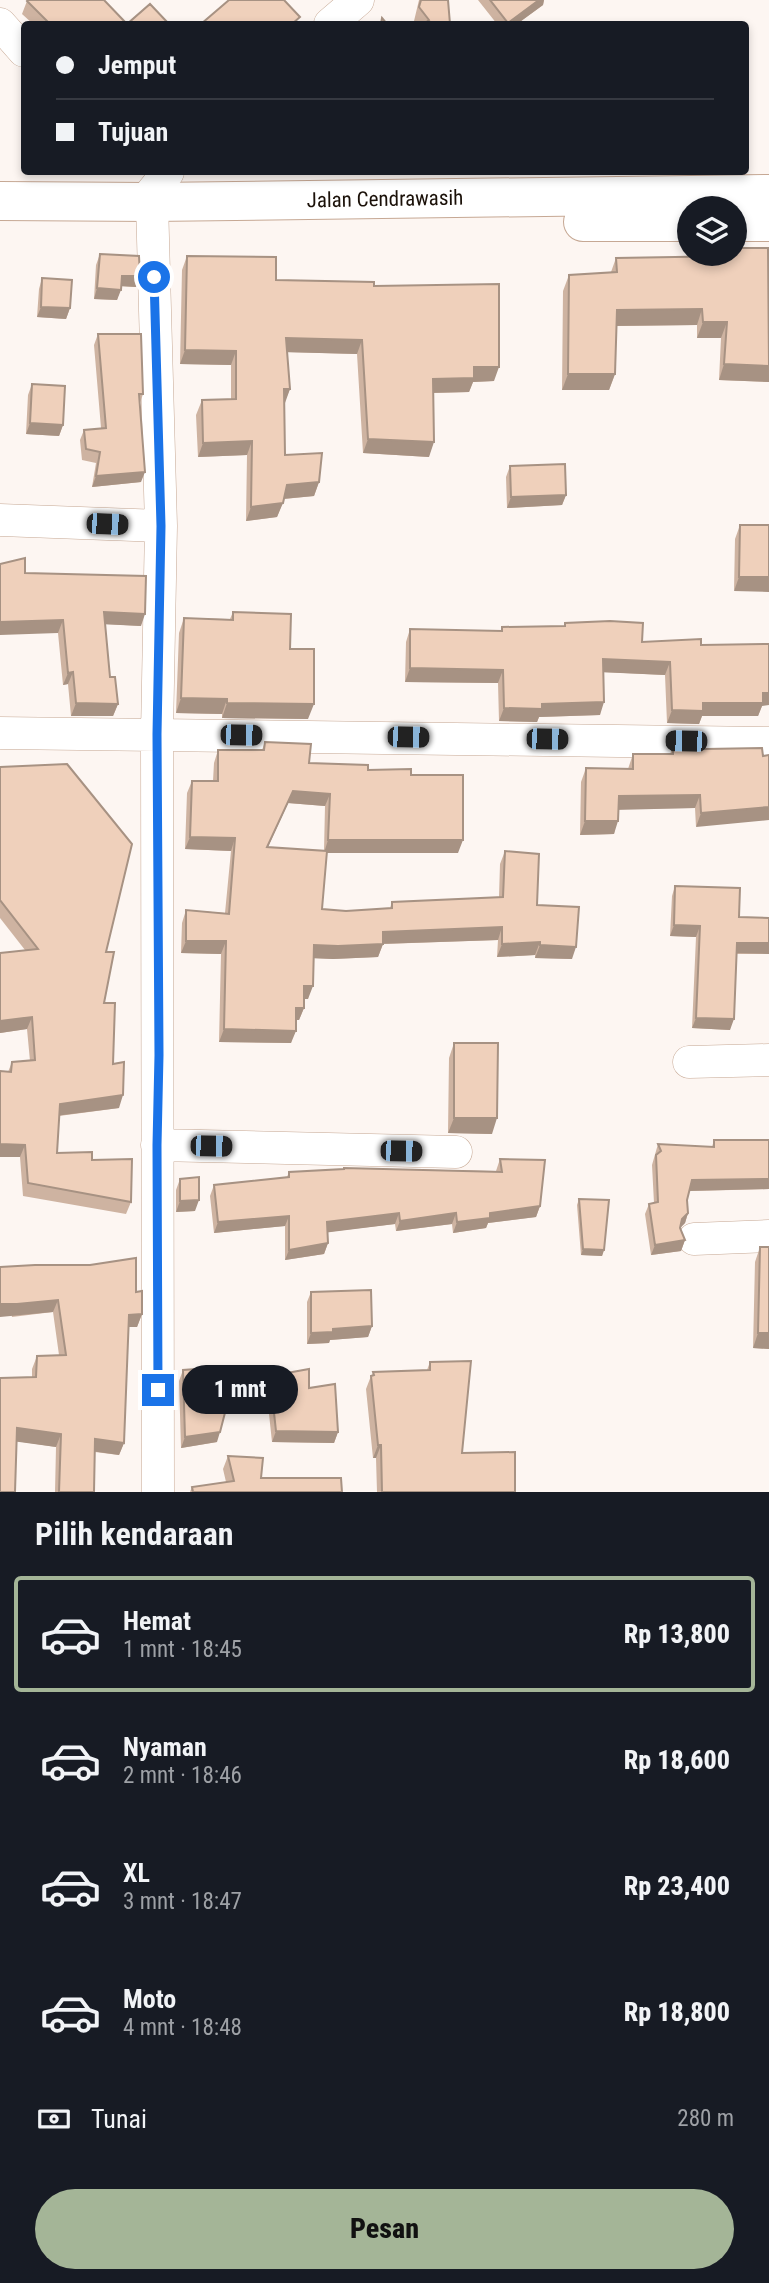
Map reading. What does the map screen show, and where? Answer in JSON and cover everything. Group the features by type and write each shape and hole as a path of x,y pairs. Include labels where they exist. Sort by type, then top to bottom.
{"main road":[{"name":"Jalan Cendrawasih","path":"0,201 152,192 769,194"},
{"name":"Jalan Cendrawasih","path":"0,222 152,192 677,221"},
{"path":"747,222 769,222"}],"street":[{"path":"334,21 358,0"},
{"path":"0,24 21,48"},
{"path":"152,192 161,526 157,734 158,1492"},
{"path":"0,520 161,526"},
{"path":"0,733 769,743"},
{"path":"688,1062 769,1060"},
{"path":"157,1145 456,1152"},
{"path":"694,1239 769,1236"}],"building":[{"path":"104,0 124,21 47,21 27,1"},
{"path":"229,0 284,0 300,17 295,21 204,21"},
{"path":"421,0 448,0 450,21 428,21 419,7"},
{"path":"490,0 539,0 511,21 506,21"},
{"path":"150,4 166,21 130,21"},
{"path":"747,248 768,248 769,366 724,364 727,322 703,322 702,309 617,310 615,374 568,374 569,275 617,272 616,258 677,257 677,266 747,266"},
{"path":"100,254 139,256 140,276 122,276 121,290 97,288"},
{"path":"187,256 276,257 276,280 374,282 374,286 499,284 499,367 474,367 474,378 433,379 434,442 368,439 362,340 286,338 290,389 284,389 285,455 322,453 319,482 287,485 283,503 251,507 252,441 203,443 202,400 236,399 236,351 185,350"},
{"path":"42,278 72,280 70,308 41,307"},
{"path":"98,334 141,334 143,394 139,394 145,472 96,476 100,452 86,449 84,430 106,428"},
{"path":"32,384 65,386 63,425 30,423"},
{"path":"565,464 566,495 511,497 510,466"},
{"path":"740,525 769,525 769,577 739,577"},
{"path":"25,558 25,573 146,576 145,614 104,612 110,677 115,677 118,704 76,703 73,672 68,673 63,620 0,622 0,564"},
{"path":"233,612 291,614 290,649 314,649 314,704 227,703 227,699 181,698 184,618 233,620"},
{"path":"565,623 643,623 642,642 701,639 701,645 769,644 769,693 763,693 763,703 703,703 703,711 672,710 670,662 603,659 604,702 542,704 542,709 504,708 503,670 410,668 410,629 502,631 502,627 565,626"},
{"path":"265,742 311,744 309,763 368,765 368,770 411,769 411,775 463,775 463,840 328,840 330,794 293,791 267,847 327,851 322,909 346,911 392,908 392,902 503,897 505,851 539,854 537,905 579,907 576,947 540,945 540,942 502,944 502,927 383,932 383,944 314,945 313,986 304,986 304,1008 296,1008 296,1031 224,1029 226,941 186,941 186,910 229,914 235,838 190,837 192,781 218,781 218,750 264,750"},
{"path":"673,747 762,748 763,756 769,755 769,807 701,813 700,795 619,796 618,821 585,821 586,768 633,769 633,754 673,754"},
{"path":"67,764 132,844 106,952 114,952 104,1003 115,1003 113,1064 124,1062 123,1095 60,1104 57,1153 92,1152 92,1160 132,1159 131,1202 28,1183 25,1145 0,1144 0,1071 11,1072 12,1062 35,1060 32,1017 0,1021 0,953 38,949 0,900 0,767"},
{"path":"675,886 740,888 739,917 769,918 769,943 737,943 734,1019 696,1018 700,926 674,925"},
{"path":"454,1043 498,1043 497,1118 454,1118"},
{"path":"714,1140 769,1140 769,1179 692,1180 687,1200 688,1213 682,1219 680,1228 685,1240 655,1245 649,1204 658,1202 656,1155 661,1151 658,1144 714,1147"},
{"path":"500,1159 545,1160 540,1206 490,1213 490,1218 457,1222 456,1213 400,1221 399,1213 327,1222 328,1243 289,1250 289,1216 218,1222 214,1185 289,1177 289,1172 344,1168 502,1172"},
{"path":"199,1177 199,1200 180,1201 180,1179"},
{"path":"579,1199 609,1200 604,1250 583,1249"},
{"path":"760,1247 769,1247 769,1333 758,1333"},
{"path":"136,1258 136,1292 142,1291 142,1314 129,1315 124,1443 95,1439 94,1492 59,1492 61,1434 17,1428 15,1492 0,1492 0,1378 36,1377 37,1356 66,1355 58,1300 0,1304 0,1267 90,1265"},
{"path":"371,1290 372,1326 311,1333 311,1292"},
{"path":"471,1361 462,1453 515,1452 515,1492 382,1492 381,1445 378,1445 371,1376 374,1375 373,1372 430,1370 430,1362"},
{"path":"225,1367 217,1406 227,1405 220,1432 185,1437 183,1370"},
{"path":"309,1369 309,1388 335,1384 338,1432 276,1431 270,1376"},
{"path":"228,1456 263,1458 261,1478 341,1478 342,1492 193,1492 192,1487 234,1481"}],"route":[{"path":"154,277 161,526 157,734 158,1390"}]}
